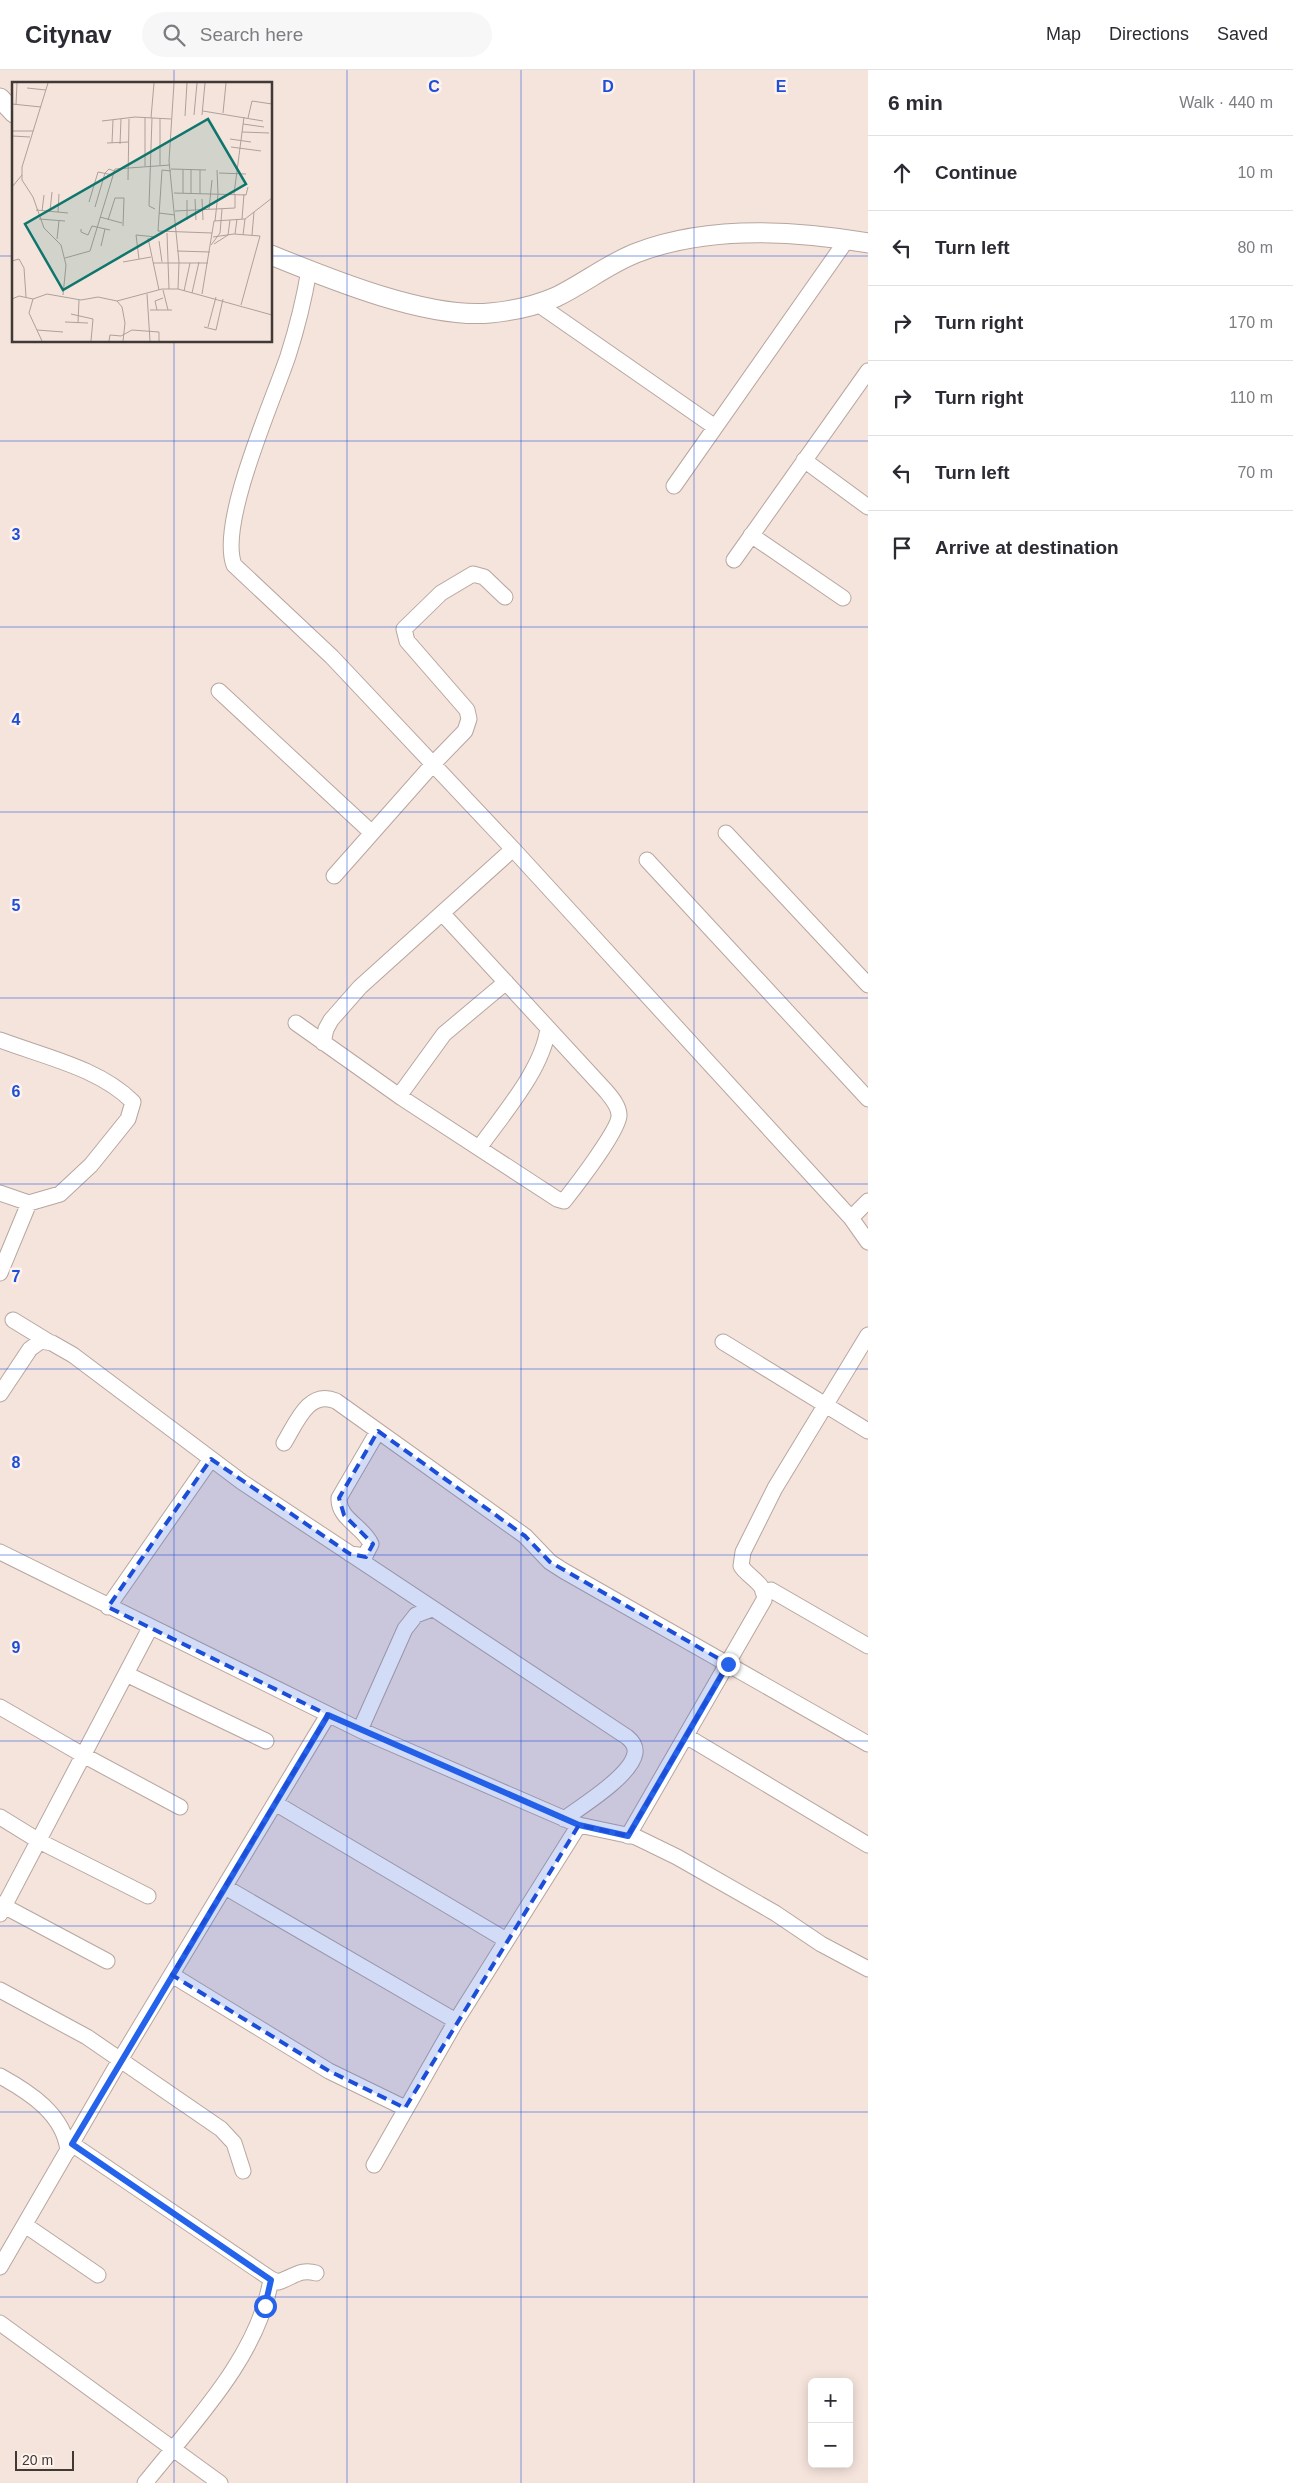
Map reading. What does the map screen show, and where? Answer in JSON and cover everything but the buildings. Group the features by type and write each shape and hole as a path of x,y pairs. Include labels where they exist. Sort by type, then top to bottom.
{"street":[{"path":"0,98 12,111"},
{"path":"272,255 309,270 415,305 459,313 488,313 538,304 569,290 634,254 696,238 724,234 758,233 846,240 868,244"},
{"path":"674,486 846,240"},
{"path":"309,270 299,320 262,425 239,499 230,538 231,557 234,565 332,657 513,849 851,1218 868,1242"},
{"path":"538,304 715,427"},
{"path":"734,560 804,460 863,390 868,371"},
{"path":"804,460 868,507"},
{"path":"751,535 843,598"},
{"path":"334,876 433,764 465,731 469,719 467,710 407,641 404,629 441,593 473,574 484,577 505,597"},
{"path":"218,691 372,833"},
{"path":"726,833 868,986"},
{"path":"323,1043 326,1029 340,1008 513,849"},
{"path":"647,860 868,1099"},
{"path":"296,1023 398,1096 562,1201 611,1135 619,1115 612,1099 442,913"},
{"path":"398,1096 444,1034 506,982"},
{"path":"479,1148 535,1068 544,1052 548,1028"},
{"path":"0,1040 100,1077 119,1088 133,1102 128,1119 91,1165 60,1194 28,1203 0,1193"},
{"path":"851,1218 868,1201"},
{"path":"0,1273 28,1203"},
{"path":"14,1320 73,1355 242,1482 627,1736 635,1746 634,1759 620,1776 564,1819"},
{"path":"628,1836 764,1600 760,1585 741,1566 743,1552 775,1488 868,1336"},
{"path":"0,1394 30,1349 38,1342 49,1342"},
{"path":"723,1342 826,1407 868,1431"},
{"path":"284,1443 310,1404 322,1398 336,1401 525,1536 557,1567 868,1744"},
{"path":"350,1554 365,1556 371,1544 340,1509 339,1498 378,1431"},
{"path":"108,1607 211,1459"},
{"path":"0,1552 150,1628 360,1730 579,1825 636,1837 677,1857 775,1913 821,1944 868,1968"},
{"path":"763,1592 771,1590 868,1646"},
{"path":"360,1730 404,1629 416,1615 432,1609"},
{"path":"108,1960 1,1908 39,1840 150,1628"},
{"path":"126,1674 266,1741"},
{"path":"0,1707 180,1808"},
{"path":"0,2267 120,2060 328,1715"},
{"path":"686,1736 868,1845"},
{"path":"275,1803 506,1940"},
{"path":"0,1817 39,1840 148,1896"},
{"path":"374,2165 456,2021 579,1825"},
{"path":"225,1887 456,2021"},
{"path":"172,1975 329,2071 405,2108"},
{"path":"0,1990 87,2037 229,2136 234,2144 243,2171"},
{"path":"0,2076 38,2099 62,2130 70,2147 271,2280 278,2282 301,2271 316,2273"},
{"path":"25,2225 98,2275"},
{"path":"145,2483 225,2382 262,2317 271,2280"},
{"path":"0,2323 220,2483"}],"highlighted area":[{"path":"378,1431 525,1536 550,1562 728,1664 628,1836 579,1825 405,2108 329,2071 172,1975 328,1715 108,1607 211,1459 350,1554 366,1557 373,1544 344,1515 339,1498"}],"route":[{"path":"265,2306 271,2280 72,2144 120,2060 328,1715 579,1825 628,1836 728,1664"}]}
